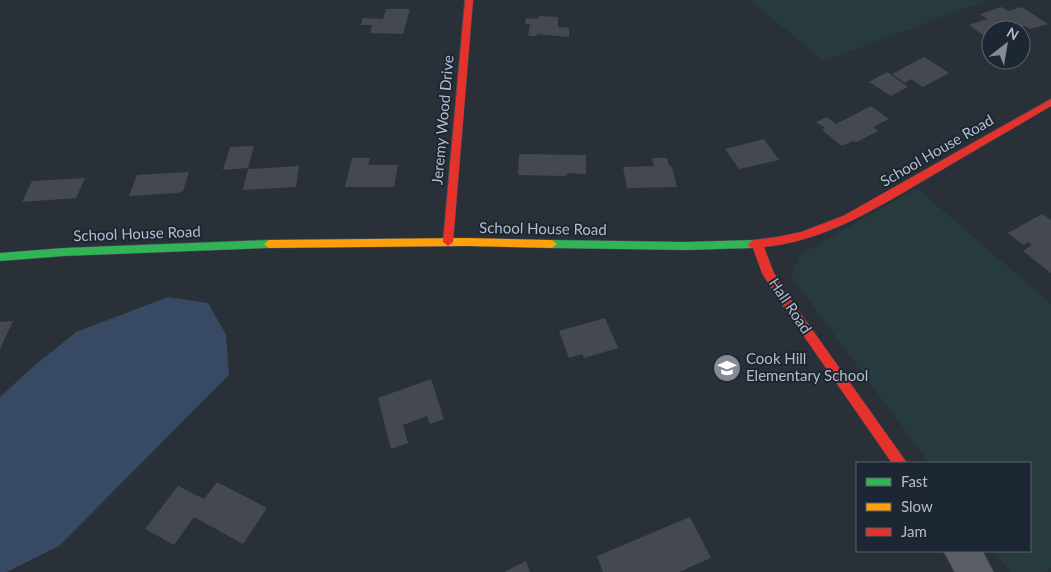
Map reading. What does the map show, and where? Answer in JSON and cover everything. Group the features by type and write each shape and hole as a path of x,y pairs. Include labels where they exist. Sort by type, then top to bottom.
{"street":[{"name":"Jeremy Wood Drive","path":"448,242 469,0"},
{"name":"School House Road","path":"0,257 277,243 448,242 686,246 757,244 784,240 837,224 876,204 1051,102"},
{"name":"Hall Road","path":"757,244 768,272 780,293 899,462"},
{"path":"962,552 976,572"}],"green space":[{"path":"750,0 988,0 824,61"},
{"path":"917,188 1051,304 1051,568 1044,572 1010,572 995,552 1031,552 1031,462 928,462 791,276 801,254"}],"water":[{"path":"168,297 208,303 226,335 229,375 59,546 7,572 0,572 0,397 76,332"}],"building":[{"path":"1001,7 1008,11 1022,7 1048,24 1031,29 1031,20 984,20 987,19 980,14"},
{"path":"386,9 410,9 403,34 370,33 372,25 361,25 363,18 383,19"},
{"path":"539,16 558,17 558,27 569,28 569,37 537,34 537,36 528,36 530,24 525,24 526,18 538,19"},
{"path":"981,21 981,34 969,25"},
{"path":"924,57 949,73 923,87 911,79 905,83 892,74"},
{"path":"887,72 908,87 891,96 869,82"},
{"path":"871,106 889,119 873,127 878,131 857,142 852,141 842,146 822,130 825,128 816,122 827,117 836,124"},
{"path":"764,139 779,160 739,169 725,149"},
{"path":"254,146 248,168 223,170 230,147"},
{"path":"519,154 586,155 586,174 568,173 565,176 518,175"},
{"path":"352,158 370,158 368,165 398,165 394,187 345,187"},
{"path":"652,158 667,158 669,165 672,167 677,187 627,188 623,167 654,166"},
{"path":"299,166 296,187 243,190 248,169"},
{"path":"189,172 183,191 178,193 129,196 137,175"},
{"path":"85,178 76,198 22,202 32,181"},
{"path":"1042,214 1051,220 1051,273 1023,251 1032,245 1028,242 1023,245 1008,233"},
{"path":"605,318 618,348 584,358 582,354 569,358 559,331"},
{"path":"13,321 0,349 0,322"},
{"path":"431,379 444,419 430,424 427,416 403,425 408,443 391,449 378,398"},
{"path":"217,482 267,508 243,544 194,517 174,545 145,529 178,486 204,499"},
{"path":"690,517 711,558 679,572 603,572 597,556"},
{"path":"526,561 530,572 504,572"}],"traffic: fast":[{"path":"0,257 64,252 269,244"},
{"path":"552,244 685,246 753,244"}],"traffic: slow":[{"path":"269,244 466,242 552,244"}],"traffic: jam":[{"path":"448,242 469,0"},
{"path":"753,244 777,242 801,236 847,219 1051,102"},
{"path":"757,244 768,273 780,293 899,462"}],"place":[{"name":"Cook Hill Elementary School","path":"727,368"}]}
